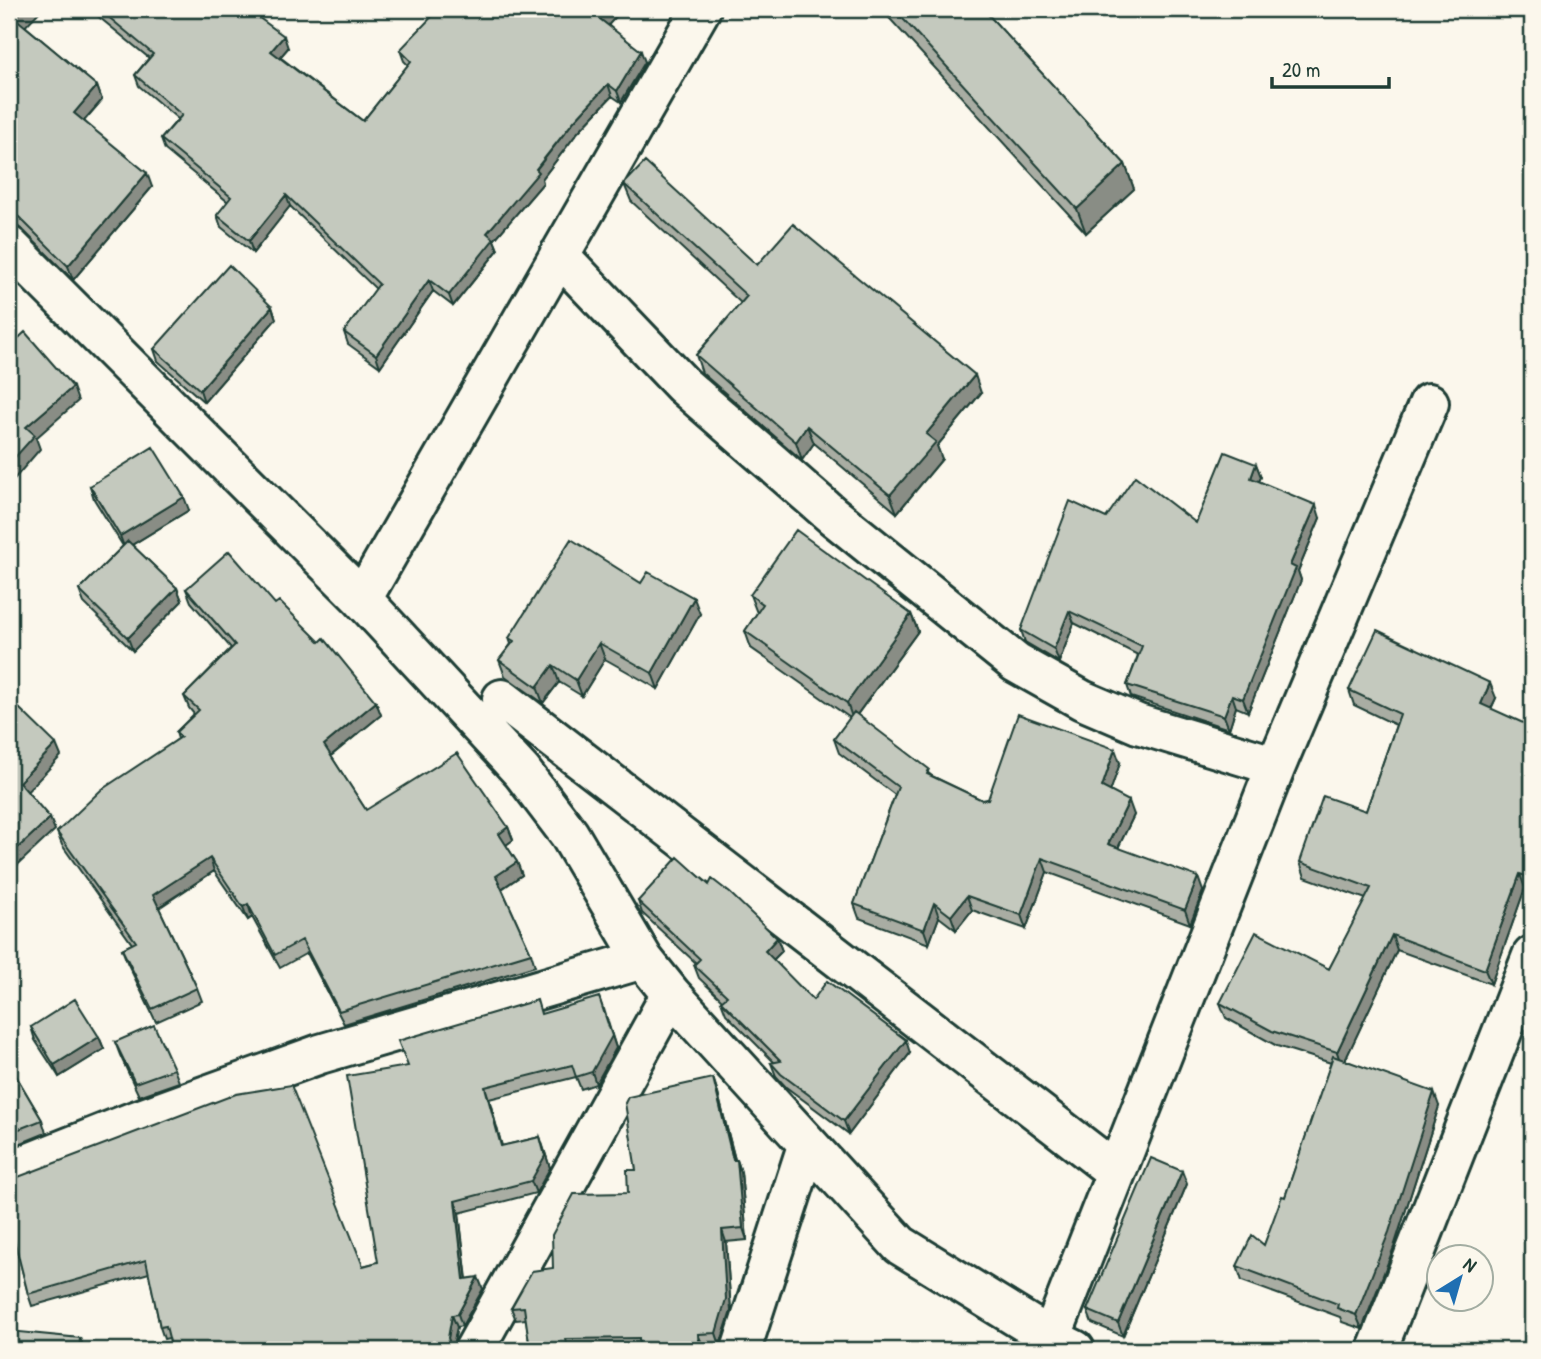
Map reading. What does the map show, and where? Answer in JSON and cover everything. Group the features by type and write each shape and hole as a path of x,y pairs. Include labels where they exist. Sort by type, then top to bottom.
{"street":[{"path":"362,599 701,9"},
{"path":"9,246 362,599 522,772 569,834 643,959 807,1146 900,1245 1063,1344 1116,1172 1276,766 1429,403"},
{"path":"559,255 683,385 832,515 1016,663 1082,700 1138,724 1276,766"},
{"path":"502,699 1116,1172"},
{"path":"1377,1350 1532,956"},
{"path":"9,1171 135,1121 320,1054 643,959"},
{"path":"474,1350 671,994"},
{"path":"741,1350 807,1146"}],"building":[{"path":"9,9 24,9 15,18 97,86 74,113 147,173 68,266 9,210 9,194 15,186 9,179"},
{"path":"99,9 247,9 284,36 271,51 363,121 411,61 400,50 439,9 608,9 600,19 641,51 617,91 608,84 536,169 539,172 487,233 494,239 449,295 429,280 376,355 344,332 379,284 286,195 249,241 217,215 231,197 161,139 182,115 135,75 153,54"},
{"path":"894,9 983,9 1125,164 1077,209"},
{"path":"645,162 757,265 793,224 975,375 926,434 936,442 890,495 807,426 796,442 696,355 747,296 624,184"},
{"path":"229,265 272,307 200,390 154,349"},
{"path":"25,332 73,387 26,427 35,435 9,464 9,347"},
{"path":"153,447 184,497 120,536 90,486"},
{"path":"1225,452 1256,464 1251,478 1316,505 1290,565 1296,568 1243,699 1232,695 1224,716 1127,685 1142,646 1069,611 1054,649 1021,630 1070,501 1106,518 1135,476 1196,523"},
{"path":"796,530 911,614 847,703 745,631 763,604 750,595"},
{"path":"571,539 641,583 648,572 694,598 652,673 599,643 576,680 553,665 537,687 499,660 514,641 509,638"},
{"path":"128,541 177,588 128,638 79,590"},
{"path":"229,551 275,604 279,601 320,642 324,638 376,702 324,745 366,810 457,753 508,827 499,834 517,862 496,876 531,953 339,1011 302,940 275,955 248,904 243,907 210,858 153,895 197,988 152,1009 122,949 136,942 57,832 101,790 181,737 176,732 199,710 184,696 235,645 186,589"},
{"path":"1377,630 1490,683 1481,704 1532,727 1532,858 1526,876 1520,874 1485,970 1392,935 1337,1052 1272,1031 1220,1003 1256,932 1329,969 1371,888 1300,862 1323,796 1366,811 1400,714 1349,690"},
{"path":"19,708 56,744 19,782 50,818 9,856 9,718"},
{"path":"854,712 929,769 927,774 982,800 988,799 1018,714 1115,749 1102,787 1129,801 1108,844 1198,877 1185,910 1042,858 1021,915 967,896 951,916 934,903 924,930 854,904 898,787 834,739"},
{"path":"678,857 709,885 712,879 730,893 777,938 765,951 813,1000 827,981 906,1040 844,1121 781,1074 771,1063 781,1061 721,1001 727,996 694,965 700,959 638,901"},
{"path":"599,997 612,1036 592,1072 576,1077 572,1065 485,1087 501,1146 540,1137 545,1156 531,1181 455,1201 464,1279 478,1277 458,1314 452,1315 448,1338 452,1350 172,1350 166,1326 160,1327 146,1260 28,1294 9,1219 9,1179 236,1094 291,1085 363,1266 378,1262 347,1076 408,1066 398,1041 537,1000 541,1014"},
{"path":"75,999 99,1037 54,1065 31,1027"},
{"path":"1532,1006 1532,1033 1524,1029"},
{"path":"154,1025 174,1069 135,1083 115,1042"},
{"path":"1333,1056 1434,1092 1389,1232 1356,1315 1337,1308 1338,1304 1237,1266 1252,1235 1264,1245 1282,1196 1285,1197"},
{"path":"9,1064 42,1120 9,1133"},
{"path":"713,1078 733,1160 737,1160 743,1228 722,1230 726,1299 716,1333 698,1334 699,1350 639,1350 639,1338 566,1339 567,1344 530,1349 524,1307 511,1308 532,1271 553,1268 552,1235 574,1194 628,1193 627,1170 636,1170 625,1103 628,1097"},
{"path":"1151,1158 1182,1171 1118,1323 1087,1310"},
{"path":"9,1331 80,1338 79,1350 9,1350"}]}
